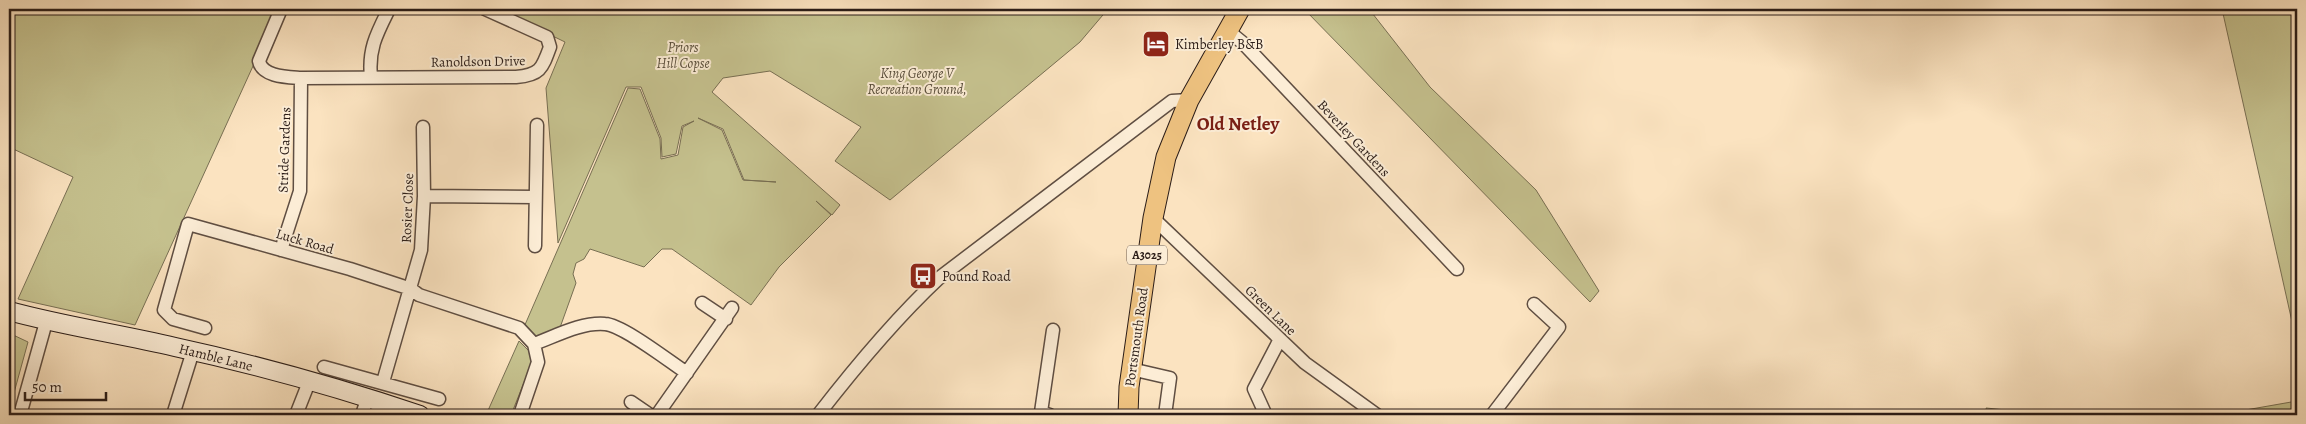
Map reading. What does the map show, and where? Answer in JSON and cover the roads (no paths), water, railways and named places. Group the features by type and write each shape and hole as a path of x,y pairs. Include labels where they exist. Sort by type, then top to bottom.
{"main road":[{"name":"Portsmouth Road","path":"1128,415 1132,368 1153,218 1166,157 1189,100 1240,9"},
{"name":"Hamble Lane","path":"9,311 46,322 118,334 193,351 309,382 365,407 420,415"}],"street":[{"name":"Ranoldson Drive","path":"280,9 262,52 260,66 275,74 301,78 533,76 538,72 550,47 547,37 485,9"},
{"path":"371,77 369,58 389,9"},
{"name":"Beverley Gardens","path":"1227,30 1243,43 1457,269"},
{"name":"Stride Gardens","path":"281,250 300,191 301,78"},
{"path":"818,415 858,364 904,311 939,278 1172,101 1189,100"},
{"path":"534,246 537,125"},
{"name":"Rosier Close","path":"383,382 421,250 424,196 423,127"},
{"path":"424,196 535,197"},
{"name":"Green Lane","path":"1153,218 1305,363 1377,415"},
{"name":"Luck Road","path":"205,328 173,319 164,310 188,224 411,289 419,295 519,328 534,344"},
{"path":"657,415 729,314 702,303"},
{"path":"1492,415 1559,327 1534,304"},
{"path":"20,415 46,322"},
{"path":"520,415 538,362 534,344 584,326 610,325 624,331 687,374"},
{"path":"1048,334 1041,412 1050,415"},
{"path":"1264,415 1254,389 1280,339"},
{"path":"173,415 193,351"},
{"path":"324,367 439,399"},
{"path":"1132,368 1170,378 1165,415"},
{"path":"296,415 309,382"},
{"path":"631,402 650,415"}],"place":[{"name":"Kimberley B&B","path":"1156,44"},
{"name":"Pound Road","path":"923,276"}],"district":[{"name":"Old Netley","path":"1238,123"}],"park label":[{"name":"Priors Hill Copse","path":"683,56"},
{"name":"King George V Recreation Ground,","path":"917,82"}]}
